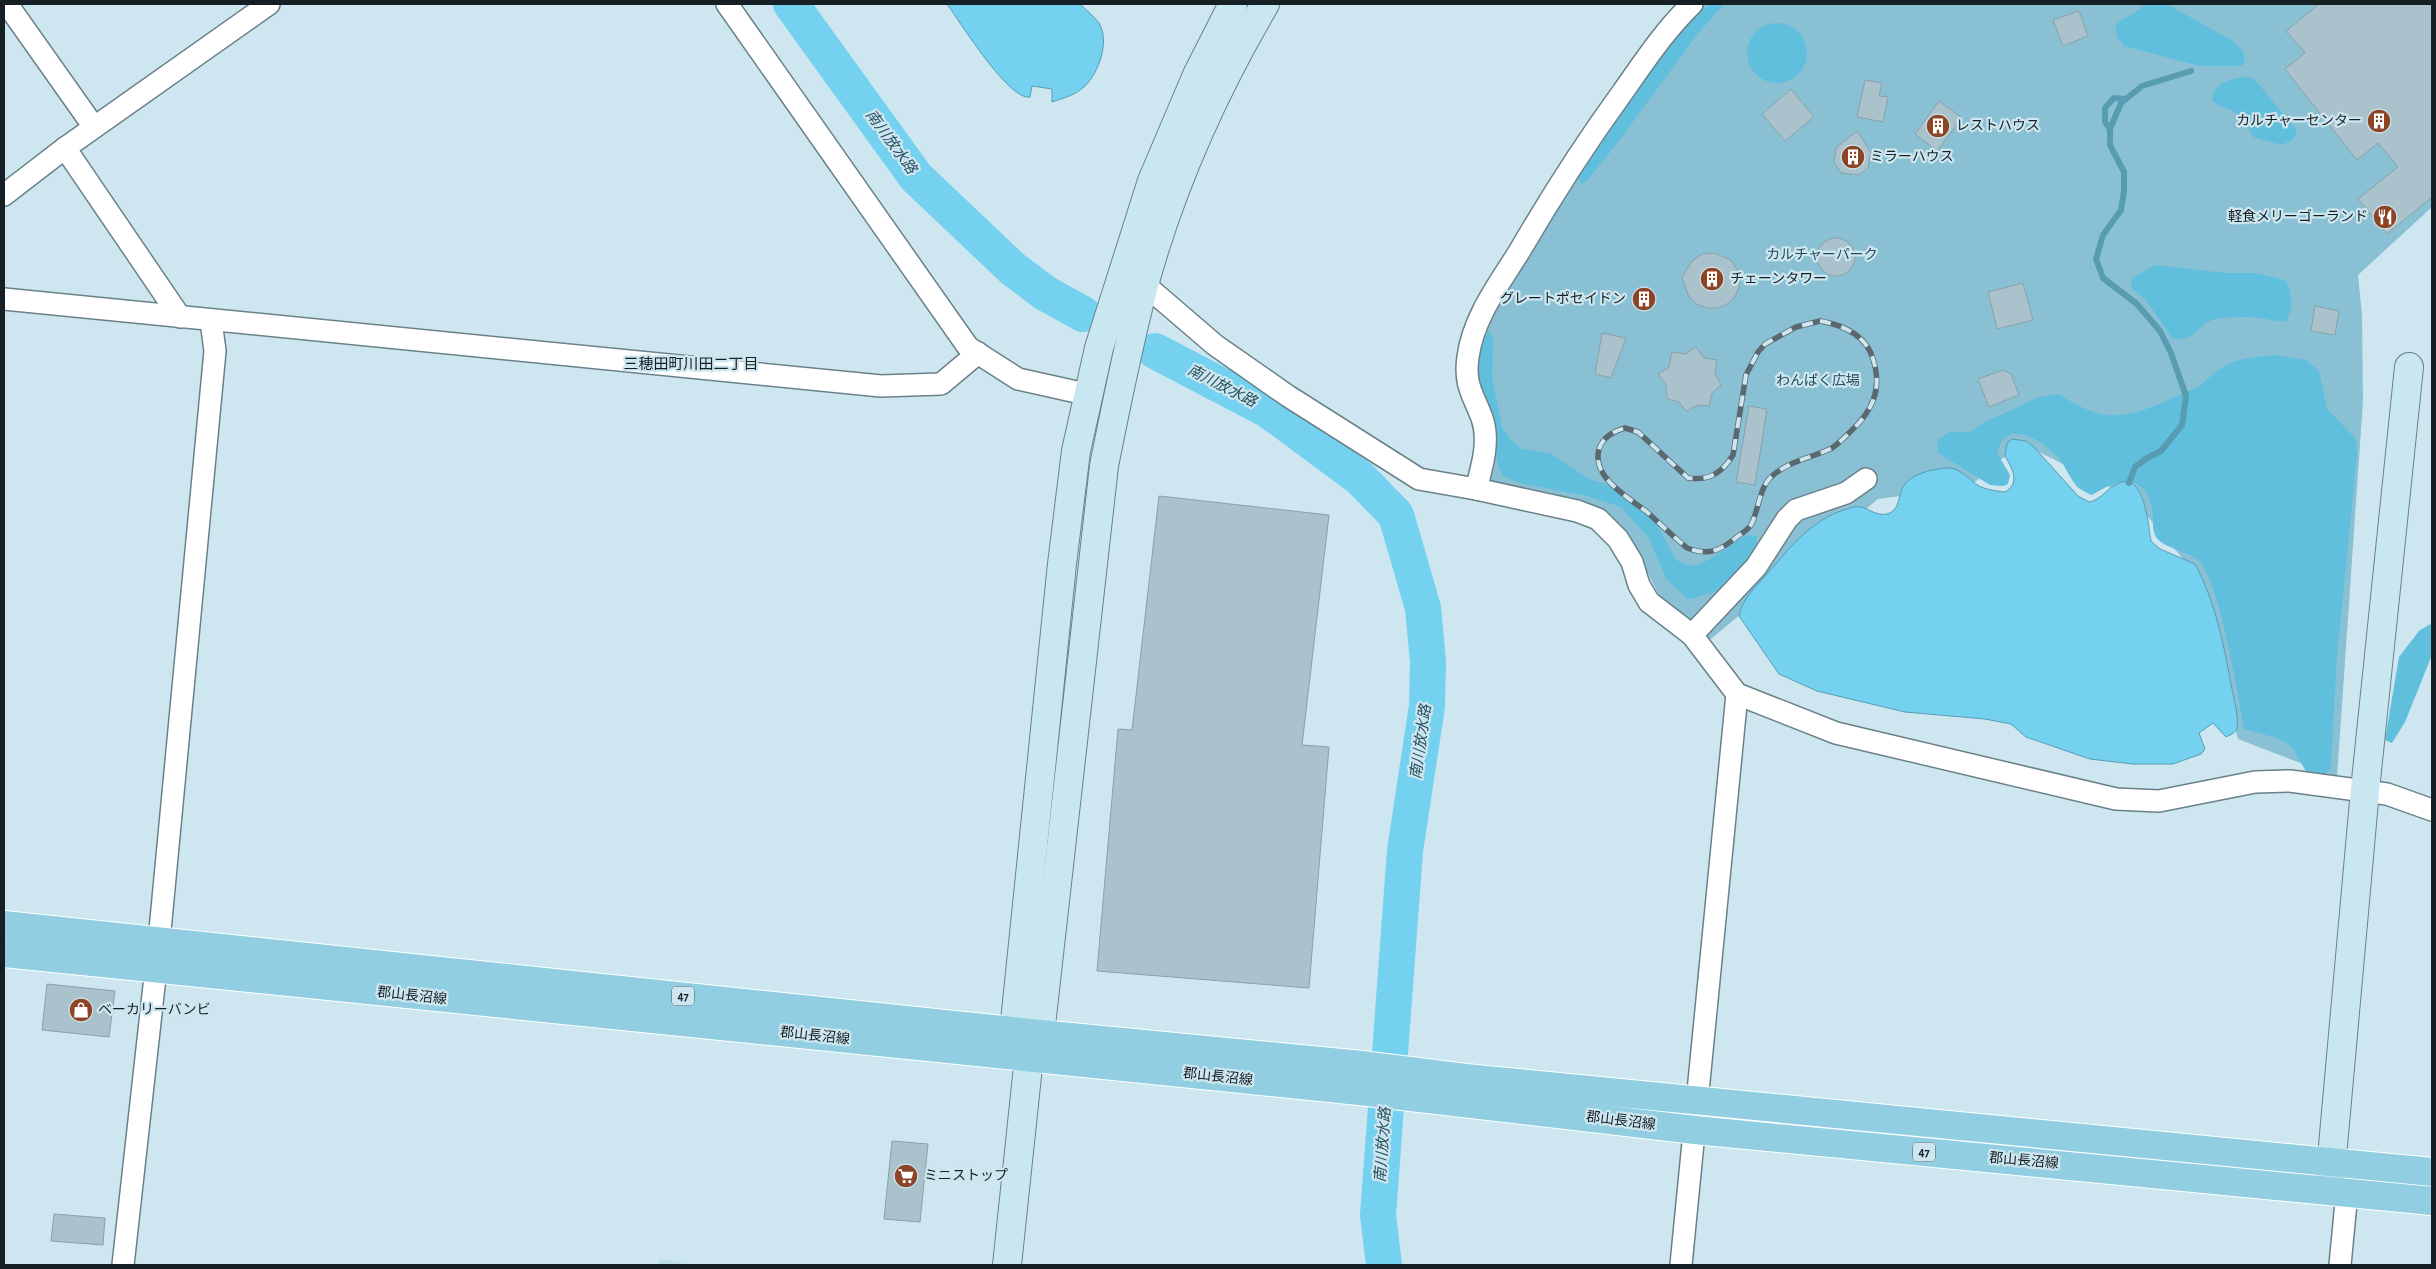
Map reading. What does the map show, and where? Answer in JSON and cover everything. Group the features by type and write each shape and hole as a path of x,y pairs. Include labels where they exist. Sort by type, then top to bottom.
{"main road":[{"name":"郡山長沼線","path":"4,925 1014,1031"},
{"name":"郡山長沼線","path":"4,953 155,969 1035,1046 1361,1078 1418,1085 1695,1130 2432,1201"},
{"name":"郡山長沼線","path":"1418,1085 1697,1101 2432,1172"}],"street":[{"path":"7,4 94,127"},
{"path":"7,186 65,148 269,4"},
{"path":"727,4 968,346 1018,380 1090,395"},
{"path":"1035,1046 1014,1031 1062,564 1076,451 1099,348 1114,295 1152,181 1197,75 1233,4"},
{"path":"1007,1265 1104,466 1141,297 1178,184 1232,60 1265,4"},
{"path":"1476,489 1483,463 1485,437 1482,419 1470,394 1467,380 1468,357 1472,339 1482,314 1542,212 1600,123 1673,22 1692,4"},
{"path":"65,148 180,317"},
{"path":"1141,297 1215,345 1288,396 1419,479 1476,489 1577,511 1598,519 1618,539 1632,562 1639,585 1649,602 1692,635 1737,694 1836,733 2116,799 2159,801 2256,782 2290,781 2387,794 2432,810"},
{"path":"4,299 881,386 941,384 978,353"},
{"path":"123,1265 159,941 215,351 211,320"},
{"path":"2340,1265 2338,1191 2332,1162 2365,790 2409,367"},
{"path":"1692,635 1756,568 1787,520 1796,510 1846,493 1866,479"},
{"path":"1681,1265 1737,694"}],"shaded area":[{"path":"947,4 1080,4 1097,20 1102,30 1103,47 1098,65 1084,87 1065,98 1052,102 1052,89 1032,86 1030,97 1021,95 1010,87 998,74"},
{"path":"1710,4 1724,4 1700,31 1588,180 1581,184 1578,175 1584,162 1681,27"},
{"path":"2145,4 2167,4 2231,40 2243,51 2245,60 2242,66 2200,66 2124,46 2117,37 2115,26"},
{"path":"1777,23 1793,28 1798,32 1802,37 1807,53 1802,69 1798,74 1793,78 1777,83 1761,78 1756,74 1752,69 1747,53 1752,37 1756,32 1761,28"},
{"path":"2244,77 2252,78 2257,82 2297,131 2294,139 2282,145 2255,138 2237,114 2212,100 2216,89 2223,83"},
{"path":"2155,265 2226,273 2255,273 2285,280 2292,300 2289,316 2286,321 2249,317 2217,319 2202,326 2191,336 2180,339 2172,338 2146,300 2131,287 2132,278"},
{"path":"1489,331 1493,340 1492,378 1502,427 1511,440 1520,448 1551,454 1589,479 1612,486 1638,509 1649,515 1659,527 1675,559 1684,564 1695,566 1710,559 1741,538 1748,535 1757,536 1756,547 1752,556 1743,571 1731,584 1715,592 1688,599 1667,580 1648,537 1621,507 1587,496 1519,483 1503,476 1498,465 1477,364 1483,339"},
{"path":"2276,355 2306,360 2319,371 2327,409 2356,439 2357,454 2337,656 2331,767 2326,775 2308,775 2292,747 2280,739 2244,729 2227,640 2214,591 2207,573 2199,561 2159,541 2154,530 2151,502 2142,488 2135,483 2122,481 2091,495 2076,486 2059,458 2049,449 2023,434 2007,436 2001,442 1997,453 2010,475 2008,484 2003,486 1990,485 1938,453 1937,440 1949,432 1970,432 1983,423 2039,397 2059,394 2086,409 2111,415 2123,415 2150,408 2193,389 2228,364 2240,360"},
{"path":"2012,439 2026,441 2033,446 2078,496 2089,502 2115,485 2125,482 2133,484 2139,491 2143,501 2151,541 2160,549 2195,564 2209,594 2222,641 2237,714 2237,728 2234,733 2226,737 2213,723 2199,733 2205,749 2201,754 2173,764 2133,764 2090,759 2026,737 2011,724 1985,719 1905,712 1817,691 1779,674 1739,616 1743,604 1750,594 1795,543 1826,518 1854,507 1880,514 1890,513 1896,508 1901,490 1906,482 1928,471 1952,468 1979,486 2005,492 2013,484 2014,480 2014,475 2005,456 2007,443"},
{"path":"2432,623 2432,655 2405,722 2392,743 2385,740 2399,657 2419,631"},
{"path":"660,1259 692,1265 658,1265"}],"green space":[{"name":"カルチャーパーク","path":"1701,4 2432,4 2432,207 2358,275 2362,315 2363,401 2337,777 2238,739 2194,572 2133,499 2021,443 1969,487 1878,499 1711,639 1665,606 1634,547 1490,482 1490,430 1473,377 1487,311 1525,249"}],"building":[{"name":"カルチャーセンター","path":"2319,4 2432,4 2432,197 2387,234 2358,199 2398,167 2378,143 2357,160 2285,69 2305,53 2286,31"},
{"path":"2079,11 2088,36 2063,46 2053,20"},
{"path":"1865,80 1882,83 1879,96 1888,97 1883,122 1857,117"},
{"path":"1791,89 1814,117 1785,141 1762,114"},
{"name":"レストハウス","path":"1939,101 1962,118 1937,151 1915,134"},
{"name":"ミラーハウス","path":"1857,131 1871,152 1868,168 1859,175 1841,173 1834,162 1836,148"},
{"path":"1836,238 1849,244 1855,257 1849,270 1836,276 1823,270 1817,257 1823,244"},
{"name":"チェーンタワー","path":"1714,253 1731,260 1740,275 1740,284 1736,295 1729,303 1719,308 1707,308 1696,304 1688,295 1682,277 1692,261 1702,254"},
{"path":"2023,283 2033,320 1997,329 1988,292"},
{"path":"2315,306 2339,311 2335,335 2311,331"},
{"path":"1602,333 1626,338 1611,378 1595,374"},
{"path":"1696,347 1704,358 1717,360 1715,373 1721,385 1712,393 1709,406 1699,405 1686,411 1679,402 1667,399 1666,385 1658,374 1669,367 1672,352 1685,354"},
{"path":"2003,370 2011,374 2019,395 1989,407 1978,379"},
{"path":"1749,406 1767,409 1755,485 1736,482"},
{"path":"1159,496 1329,515 1302,745 1329,747 1309,988 1097,971 1118,729 1132,730"},
{"path":"47,984 115,991 109,1037 42,1030"},
{"path":"892,1141 928,1144 920,1222 884,1219"},
{"path":"54,1214 105,1218 103,1245 51,1241"}],"waterway":[{"name":"南川放水路","path":"791,4 916,177 1013,269 1045,293 1083,314"},
{"path":"2129,483 2135,467 2161,451 2182,425 2186,396 2171,353 2160,331 2137,304 2103,278 2096,259 2103,235 2121,210 2124,191 2124,172 2110,145 2110,129 2121,103 2142,86 2191,71"},
{"path":"2110,129 2105,122 2105,108 2114,98 2125,99"},
{"name":"南川放水路","path":"1155,351 1268,410 1360,478 1396,515 1423,608 1428,662 1427,706 1405,851 1378,1215 1384,1265"}],"railway":[{"path":"1820,321 1845,328 1865,343 1870,351 1876,370 1877,381 1873,400 1864,417 1832,448 1792,464 1770,478 1764,487 1751,525 1732,541 1714,551 1708,552 1687,548 1647,512 1621,493 1600,469 1599,449 1603,441 1609,435 1625,428 1638,432 1688,478 1709,477 1719,471 1733,455 1746,375 1758,352 1765,344 1796,327 1820,321"}],"place":[{"name":"カルチャーセンター","path":"2379,121"},
{"name":"レストハウス","path":"1938,126"},
{"name":"ミラーハウス","path":"1853,157"},
{"name":"軽食メリーゴーランド","path":"2385,217"},
{"name":"チェーンタワー","path":"1712,279"},
{"name":"グレートポセイドン","path":"1644,299"},
{"name":"ベーカリーバンビ","path":"81,1010"},
{"name":"ミニストップ","path":"906,1176"}],"district":[{"name":"三穂田町川田二丁目","path":"691,364"}],"park label":[{"name":"わんぱく広場","path":"1818,381"}]}
